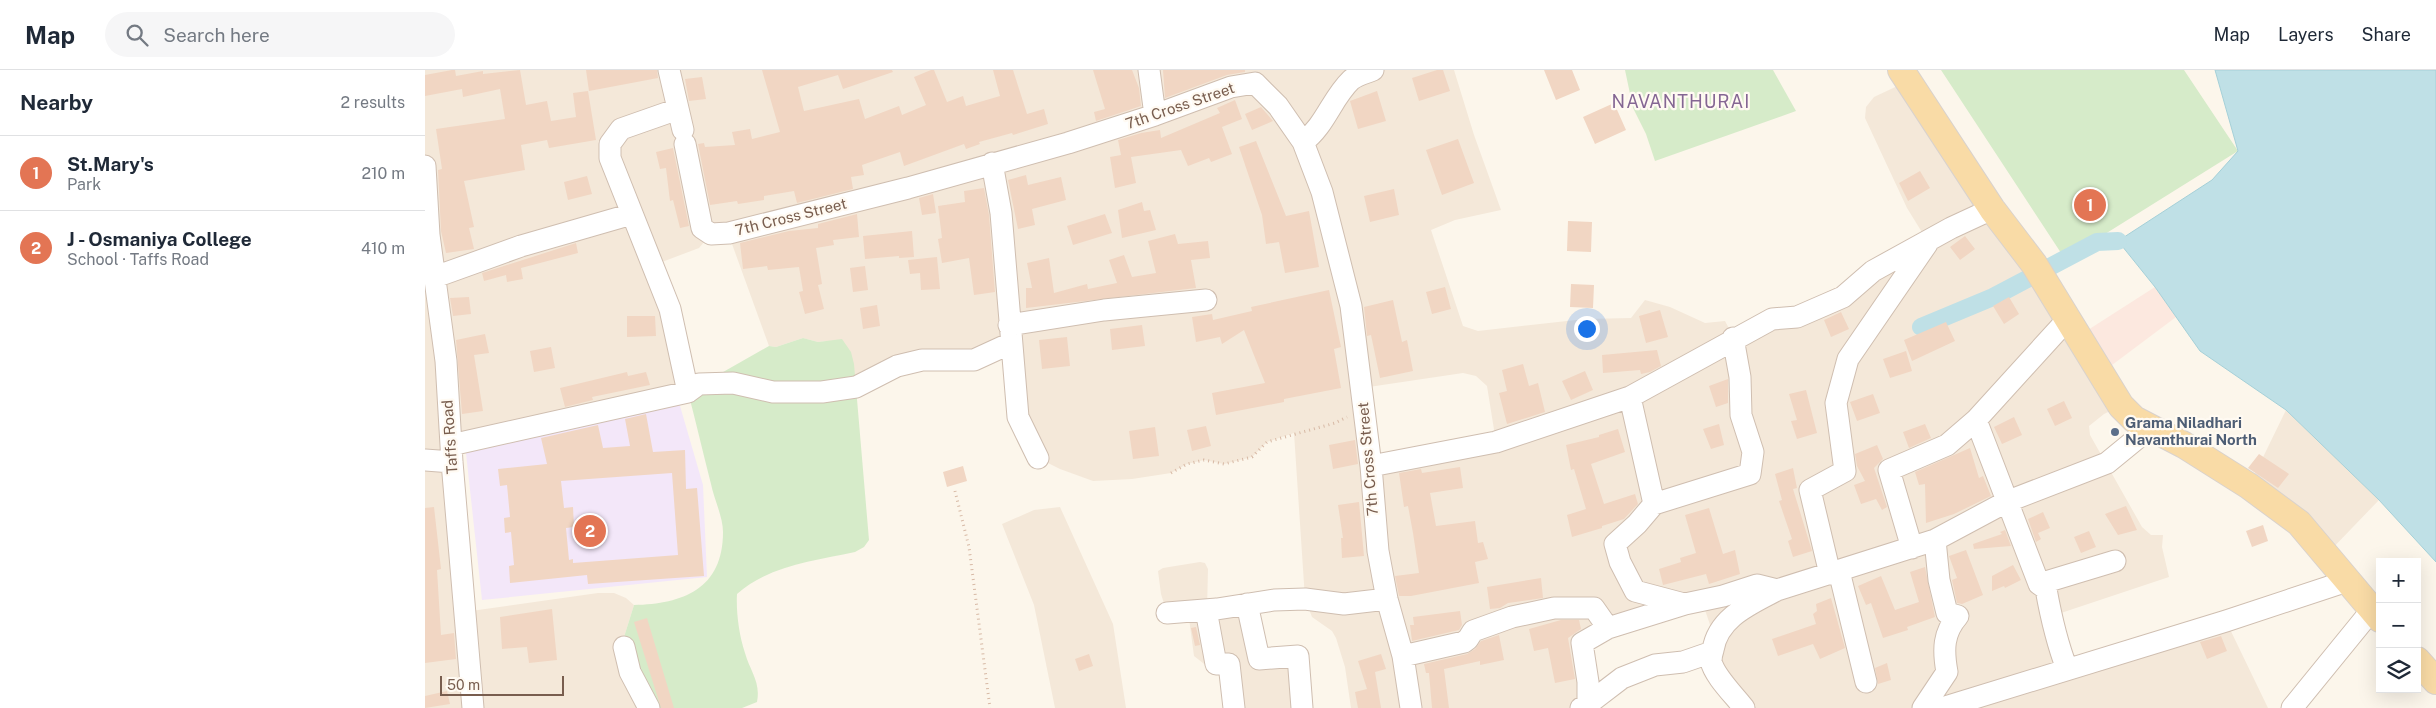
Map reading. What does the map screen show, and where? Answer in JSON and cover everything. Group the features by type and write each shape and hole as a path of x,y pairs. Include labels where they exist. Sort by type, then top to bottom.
{"main road":[{"path":"1901,70 1992,209 2039,273 2121,406 2134,419 2166,435 2249,486 2299,522 2376,615"},
{"path":"2421,664 2436,681"}],"street":[{"name":"7th Cross Street","path":"669,70 702,228 711,234 729,233 908,188 1068,144 1231,87 1255,83 1278,106 1303,142 1322,192 1351,306 1371,466 1374,522 1387,599 1403,656 1411,708"},
{"path":"1149,70 1155,115"},
{"path":"1303,142 1310,137 1329,113 1352,79 1373,70"},
{"path":"678,109 621,129 610,144 614,169 670,309 688,392"},
{"path":"992,164 1001,212 1018,417 1038,458"},
{"name":"Taffs Road","path":"425,166 427,235 435,277 446,361 451,454 473,708"},
{"path":"1371,466 1496,442 1630,398 1733,338 1772,319 1797,317 1843,297 1873,271 1951,228 1992,209"},
{"path":"435,277 521,246 632,214"},
{"path":"1866,682 1811,490 1845,471 1835,403 1848,359 1928,242"},
{"path":"425,460 688,392 699,384 733,383 773,392 822,392 856,388 897,366 922,360 975,360 1010,334 1104,310 1205,300"},
{"path":"1912,548 1889,470 1947,445 1976,420 2067,320"},
{"path":"1685,604 1635,591 1619,562 1615,544 1637,524 1654,504 1750,474 1753,452 1741,415 1739,377 1733,338"},
{"path":"1630,398 1654,504"},
{"path":"1976,420 2039,584 2046,589 2055,627 2055,637 2067,669"},
{"path":"1744,708 1720,678 1711,661 1714,642 1726,622 1742,609 1777,590 1935,540 2006,502 2107,463 2166,435"},
{"path":"1923,708 1947,672 1943,652 1948,627 1958,616 1947,613 1939,580 1935,540"},
{"path":"2039,584 2115,561"},
{"path":"1942,708 2226,621 2347,581"},
{"path":"1585,706 1587,672 1582,643 1608,628 1685,604 1723,596 1757,585 1777,590"},
{"path":"1167,613 1207,610 1274,600 1305,599 1345,604 1387,599"},
{"path":"1247,604 1259,659 1298,656 1302,708"},
{"path":"1403,656 1464,642 1473,631 1491,624 1554,608 1594,608 1608,628"},
{"path":"1207,610 1216,664 1229,664 1234,708"},
{"path":"2292,708 2376,615"},
{"path":"624,647 630,672 649,708"},
{"path":"1585,706 1621,678 1655,665 1683,662 1713,652"},
{"path":"1587,672 1621,678"}],"path":[{"path":"1171,473 1187,464 1204,460 1224,464 1251,457 1267,442 1335,423 1364,409"},
{"path":"955,491 969,547 990,708"}],"shaded area":[{"path":"425,70 1454,70 1474,135 1501,210 1455,220 1431,230 1463,326 1478,331 1585,319 1631,318 1645,300 1670,307 1705,323 1725,321 1734,338 1928,242 1907,208 1865,118 1866,107 1874,97 1908,81 2121,406 2104,414 2089,426 2090,435 2142,527 2151,535 2163,535 2162,547 2169,577 2052,616 2067,668 2226,621 2268,708 1744,708 1733,692 1705,610 1685,604 1582,643 1581,708 1351,708 1345,667 1336,638 1332,631 1312,617 1305,599 1294,433 1267,442 1252,457 1224,464 1204,460 1187,464 1171,473 1132,479 1093,481 1060,469 1038,458 1011,344 922,360 856,387 827,341 818,342 803,338 776,347 769,346 728,233 711,234 699,248 654,265 688,392 451,445 464,612 598,593 614,593 626,598 634,605 624,637 649,708 425,708","holes":["1463,373 1476,376 1487,386 1496,442 1371,466 1362,388"]},
{"path":"2155,287 2176,317 2100,374 2077,337"},
{"path":"678,399 703,485 707,577 482,600 465,444"},
{"path":"2286,410 2379,500 2327,554 2249,486"},
{"path":"1060,507 1113,624 1126,708 1055,708 1034,605 1002,524 1034,510"},
{"path":"1200,562 1205,563 1208,569 1207,610 1247,604 1259,659 1298,656 1302,708 1234,708 1229,664 1208,667 1194,656 1188,611 1167,613 1161,594 1158,571 1163,568"}],"green space":[{"path":"1625,70 1773,70 1796,111 1655,161 1646,134 1633,108"},
{"path":"1941,70 2184,70 2238,151 2065,259"},
{"path":"803,338 818,342 842,339 851,352 854,364 869,540 864,547 855,552 778,570 750,584 737,594 740,631 745,653 758,688 757,702 742,708 649,708 624,637 634,605 669,601 697,590 708,580 716,567 721,551 722,520 712,490 688,392 769,346 776,347"}],"water":[{"path":"2215,70 2436,70 2436,562 2379,500 2286,410 2200,351 2155,287 2118,241 2212,180 2238,151"}],"building":[{"path":"455,70 456,76 483,71 483,74 520,70 526,105 547,101 551,121 576,117 573,93 588,91 596,140 549,148 547,140 521,145 525,170 464,181 474,227 469,228 474,249 446,253 441,231 438,170 442,169 436,129 505,119 500,89 463,97 462,89 425,96 425,75"},
{"path":"586,70 657,70 658,78 589,91"},
{"path":"762,70 892,70 893,72 843,89 838,75 798,87 804,111 859,99 865,119 899,106 902,115 926,105 914,77 931,70 934,70 947,102 963,96 966,106 1000,96 993,70 1013,70 1027,114 1044,109 1048,124 1013,135 1012,133 979,142 980,144 966,149 964,144 904,166 900,152 862,165 864,175 851,177 853,189 797,203 794,191 764,196 764,200 738,204 737,201 710,205 698,144 704,143 705,147 735,145 732,132 750,129 752,139 780,132"},
{"path":"1093,70 1132,70 1139,88 1141,106 1096,121 1094,112 1105,109"},
{"path":"1163,70 1245,70 1245,72 1227,75 1165,98"},
{"path":"1443,70 1450,91 1419,101 1412,78"},
{"path":"1544,70 1572,70 1580,90 1556,100"},
{"path":"702,77 706,99 689,101 685,79"},
{"path":"1377,91 1386,121 1358,129 1350,101"},
{"path":"1235,100 1242,119 1222,127 1232,154 1211,162 1209,158 1188,166 1181,150 1131,157 1136,183 1115,188 1110,157 1121,155 1118,140 1160,130 1161,138 1220,113 1217,108"},
{"path":"1614,103 1626,130 1595,144 1583,117"},
{"path":"1261,107 1273,121 1252,130 1245,114"},
{"path":"1458,139 1474,183 1442,195 1426,150"},
{"path":"1256,141 1286,216 1309,211 1319,267 1285,273 1279,242 1266,244 1262,215 1239,147"},
{"path":"673,148 689,226 680,228 673,200 670,201 666,168 660,169 656,152"},
{"path":"1920,171 1930,188 1908,201 1899,183"},
{"path":"1026,175 1028,185 1061,177 1066,200 1032,209 1035,225 1018,229 1008,180"},
{"path":"587,176 592,194 568,200 564,182"},
{"path":"984,188 989,215 995,292 974,295 969,258 942,263 938,239 942,238 938,206 965,202 964,191"},
{"path":"1394,189 1399,215 1370,222 1364,196"},
{"path":"933,194 936,213 922,215 919,198"},
{"path":"1142,202 1144,211 1150,210 1156,230 1122,238 1118,210"},
{"path":"857,214 859,237 833,240 834,245 816,248 822,284 818,285 824,309 805,314 799,292 803,291 799,267 768,270 767,266 743,269 740,243 789,231 818,228 818,224"},
{"path":"1105,214 1112,233 1073,245 1067,226"},
{"path":"1568,221 1592,222 1591,252 1567,251"},
{"path":"912,231 914,257 899,258 899,256 865,259 863,236"},
{"path":"1175,234 1178,244 1208,241 1210,258 1191,260 1196,288 1026,308 1026,288 1032,288 1027,263 1049,258 1054,293 1087,284 1088,289 1117,283 1109,260 1124,255 1132,277 1156,273 1148,241"},
{"path":"1965,236 1975,249 1960,260 1950,247"},
{"path":"576,243 578,253 521,268 523,279 507,282 506,275 484,281 482,273"},
{"path":"937,257 940,289 921,290 920,273 910,274 908,260"},
{"path":"865,266 868,290 853,292 850,268"},
{"path":"1571,284 1594,285 1593,308 1570,307"},
{"path":"1445,287 1451,309 1432,314 1426,292"},
{"path":"1329,290 1341,347 1334,349 1341,388 1284,399 1284,402 1216,415 1212,393 1265,383 1244,330 1222,344 1220,337 1196,342 1192,317 1212,314 1213,320 1252,311 1251,307"},
{"path":"469,297 471,314 453,316 450,298"},
{"path":"2009,297 2019,314 2004,324 1993,306"},
{"path":"1393,300 1402,342 1407,340 1413,371 1380,378 1371,335 1367,336 1364,307"},
{"path":"877,305 880,326 863,329 860,308"},
{"path":"1660,310 1668,337 1646,343 1639,316"},
{"path":"1841,312 1849,329 1831,337 1824,320"},
{"path":"627,316 655,316 656,336 627,337"},
{"path":"1946,322 1955,341 1912,361 1904,340"},
{"path":"1142,325 1145,346 1112,350 1110,329"},
{"path":"485,334 489,353 474,355 483,411 462,414 456,340"},
{"path":"1067,337 1070,366 1042,369 1039,340"},
{"path":"551,347 555,368 534,372 530,351"},
{"path":"1657,350 1661,366 1650,372 1641,374 1640,370 1603,373 1602,355"},
{"path":"1906,351 1912,371 1890,378 1883,359"},
{"path":"1523,364 1529,386 1538,383 1545,412 1507,424 1499,393 1507,391 1502,370"},
{"path":"1585,371 1593,390 1571,400 1562,381"},
{"path":"627,372 628,376 646,372 650,385 592,397 593,400 565,407 560,388"},
{"path":"1728,379 1728,403 1716,407 1709,386"},
{"path":"1806,390 1817,433 1797,439 1791,421 1797,420 1789,394"},
{"path":"1873,394 1880,413 1857,421 1850,402"},
{"path":"2064,401 2072,418 2055,426 2047,409"},
{"path":"646,414 653,452 685,450 686,489 697,488 704,576 588,584 587,575 510,583 509,566 514,565 511,532 505,533 504,518 510,517 507,485 500,486 498,469 547,464 541,438 598,425 603,448 630,446 625,419","holes":["672,473 678,555 573,563 573,559 569,560 566,528 574,527 573,507 564,508 561,481"]},
{"path":"2014,417 2022,435 2002,444 1994,427"},
{"path":"1719,424 1724,445 1711,449 1703,429"},
{"path":"1925,424 1931,438 1909,448 1903,432"},
{"path":"1206,426 1211,446 1192,451 1187,430"},
{"path":"1155,427 1159,456 1133,459 1129,431"},
{"path":"1618,429 1625,452 1591,464 1604,504 1635,494 1638,504 1624,519 1572,537 1567,515 1586,509 1574,469 1571,470 1566,445 1599,437 1599,435"},
{"path":"1355,440 1358,464 1333,469 1329,445"},
{"path":"1877,445 1883,459 1874,468 1887,507 1882,510 1876,499 1861,504 1854,485 1865,481 1857,466 1855,454"},
{"path":"1970,448 1979,478 1983,476 1991,496 1954,514 1926,523 1925,484 1919,485 1915,472"},
{"path":"2259,454 2289,474 2278,488 2248,468"},
{"path":"963,466 967,481 947,487 943,472"},
{"path":"1460,467 1463,488 1430,493 1436,526 1475,521 1478,543 1483,542 1488,559 1475,562 1479,583 1411,596 1399,596 1395,576 1419,573 1408,506 1404,507 1399,473 1421,469 1422,473"},
{"path":"1793,468 1797,488 1793,489 1812,551 1793,557 1788,541 1792,539 1779,501 1782,500 1775,474"},
{"path":"1359,502 1364,556 1342,558 1341,538 1343,538 1338,505"},
{"path":"2126,506 2137,530 2118,535 2105,514"},
{"path":"434,507 441,569 437,570 441,635 454,633 456,659 425,663 425,508"},
{"path":"1709,508 1723,554 1735,550 1740,574 1709,584 1706,574 1663,585 1659,569 1681,562 1680,558 1696,553 1685,515"},
{"path":"2043,512 2050,528 2038,533 2041,539 2036,542 2028,519"},
{"path":"2263,525 2268,541 2252,547 2246,531"},
{"path":"2005,530 2011,546 1974,549 1973,544 2002,534 2000,532"},
{"path":"2089,531 2096,547 2081,553 2074,537"},
{"path":"1966,550 1983,595 1962,604 1957,603 1952,580 1957,578 1949,556"},
{"path":"2013,565 2021,580 2005,588 2004,586 1992,591 1992,576"},
{"path":"1925,567 1935,617 1907,627 1908,630 1883,638 1871,603 1866,605 1858,586 1881,576 1895,610 1919,602 1910,572"},
{"path":"1541,578 1543,598 1508,603 1500,608 1490,609 1487,587"},
{"path":"1831,598 1845,648 1820,659 1813,644 1778,656 1772,639 1816,624 1813,614 1817,611 1816,604"},
{"path":"552,609 557,660 529,663 527,647 502,649 500,617"},
{"path":"1460,611 1462,625 1459,630 1412,641 1410,625 1414,625 1413,617"},
{"path":"647,618 674,708 661,708 634,622"},
{"path":"1561,620 1579,620 1581,629 1568,638 1575,679 1555,683 1548,648 1534,651 1529,629"},
{"path":"1196,627 1200,645 1195,646 1191,628"},
{"path":"1499,635 1504,660 1480,665 1480,661 1444,669 1449,708 1432,708 1429,673 1426,673 1424,664 1467,654 1475,649 1481,641"},
{"path":"2221,636 2227,651 2207,659 2200,642"},
{"path":"1089,654 1093,666 1079,671 1075,659"},
{"path":"1381,654 1386,669 1375,672 1381,708 1358,708 1355,692 1367,689 1358,661"},
{"path":"1887,663 1891,680 1878,684 1875,668"},
{"path":"447,691 450,704 425,708 425,696"}],"waterway":[{"path":"1921,327 1993,297 2097,242 2118,241"}],"place":[{"name":"St.Mary's","path":"2090,205"},
{"name":"Grama Niladhari Navanthurai North","path":"2115,432"},
{"name":"J - Osmaniya College","path":"590,531"}],"district":[{"name":"NAVANTHURAI","path":"1681,102"}]}
